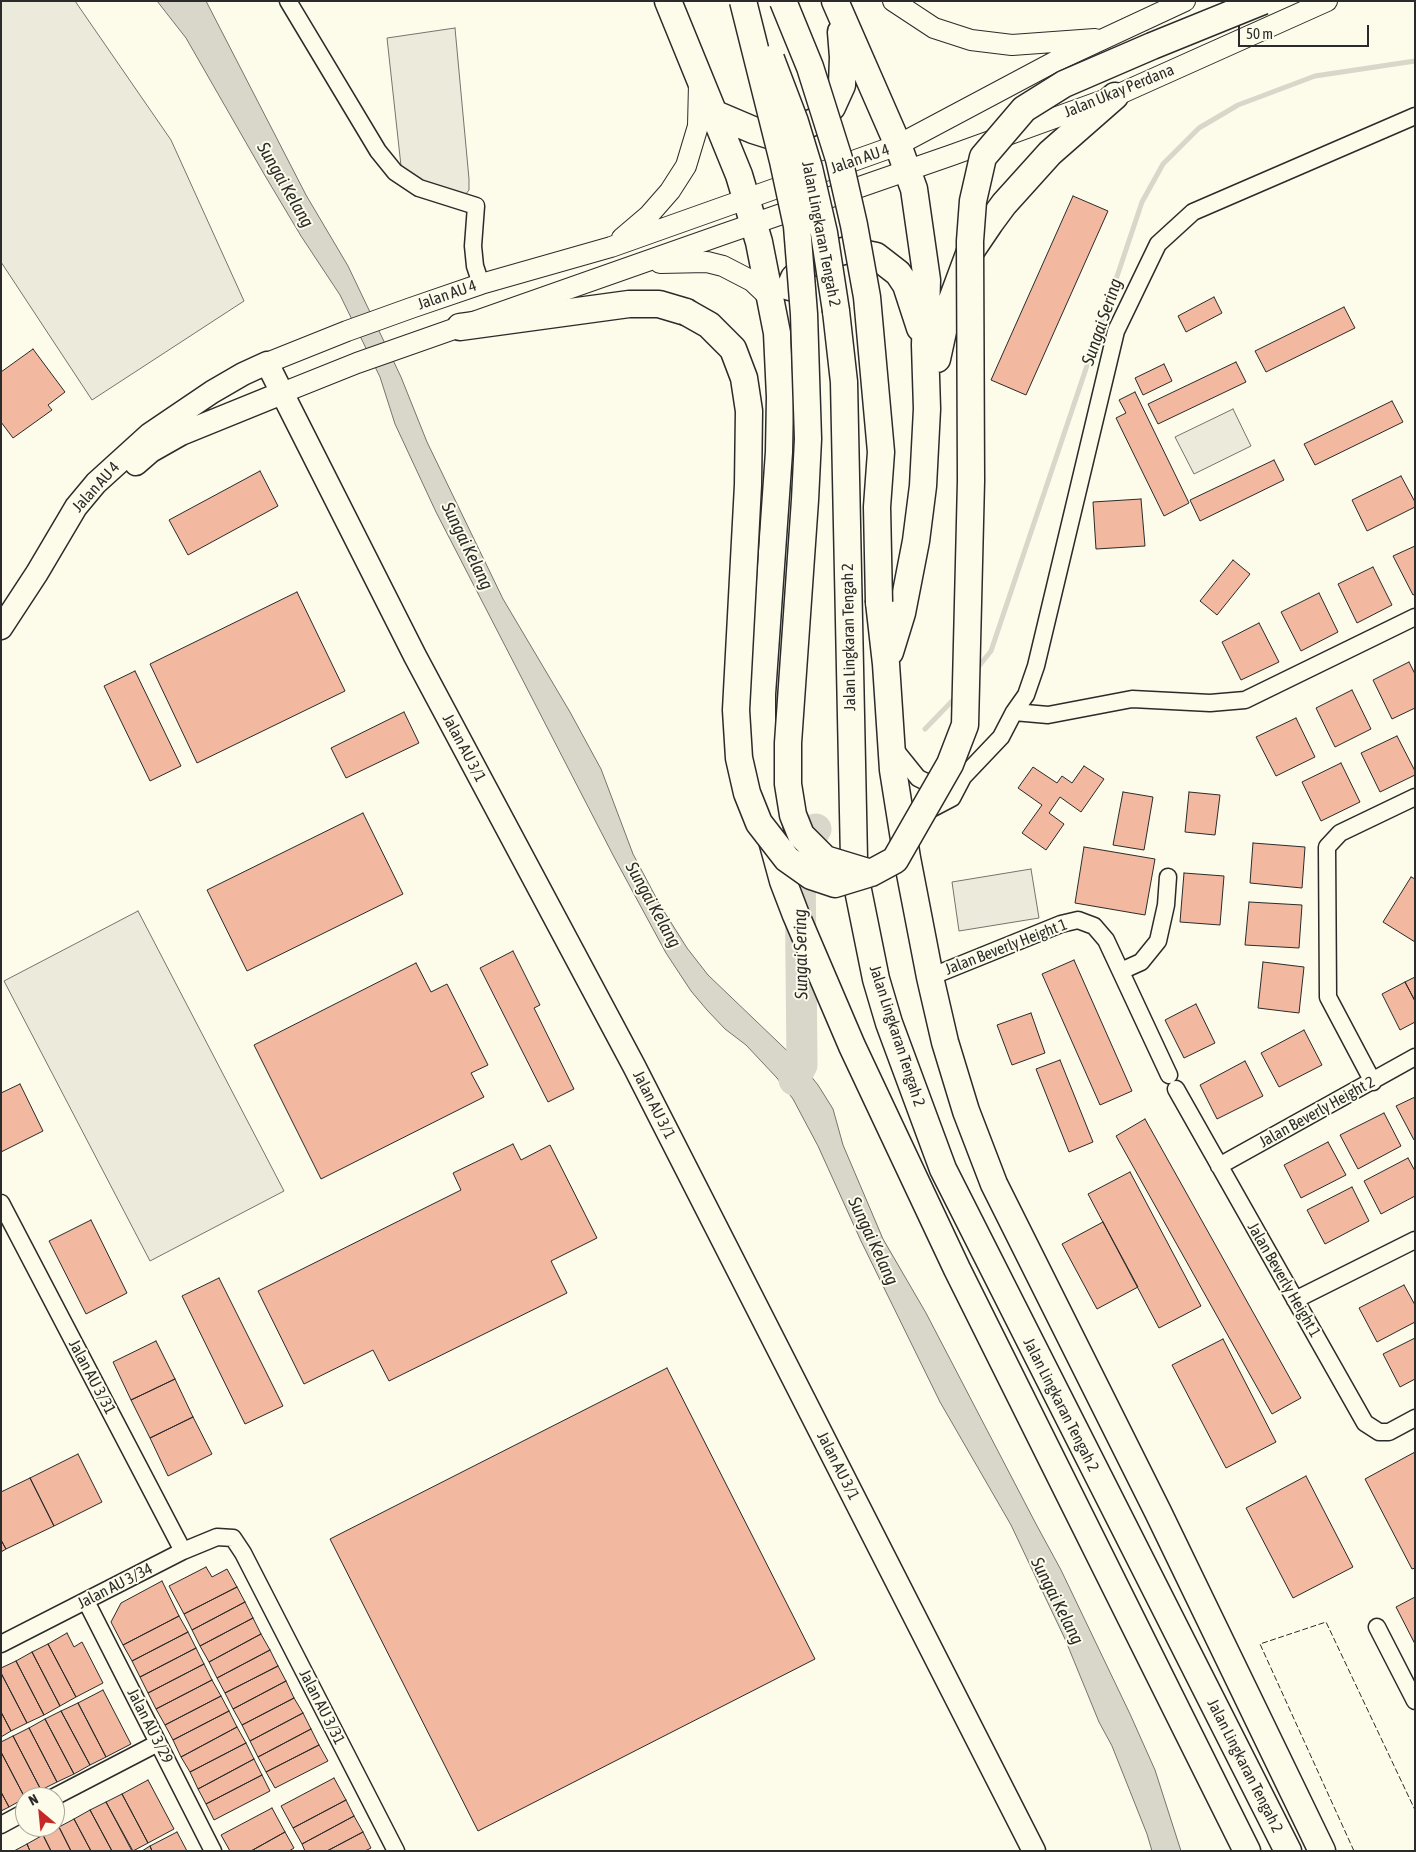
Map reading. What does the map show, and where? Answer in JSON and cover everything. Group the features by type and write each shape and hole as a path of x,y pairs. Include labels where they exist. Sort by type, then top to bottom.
{"highway":[{"path":"668,1 739,175 754,223 772,299 777,334 780,397 779,452 763,677 762,745 764,802 783,881 852,1046 957,1269 1247,1851"},
{"path":"745,1 797,226 804,314 808,439 806,500 788,743 788,784 793,815 801,834 825,859 871,873"},
{"name":"Jalan Lingkaran Tengah 2","path":"745,1 796,122 824,234 836,312 844,382 854,859 867,939 876,979 889,1023 943,1169 1288,1851"},
{"name":"Jalan Lingkaran Tengah 2","path":"783,1 810,66 839,159 868,297 881,452 877,507 879,602 893,747 893,770 907,858 945,1042 966,1111 994,1184 1158,1512 1322,1851"},
{"path":"460,327 629,304 659,304 686,312 709,324 733,349 744,378 749,411 748,485 736,710 739,758 747,793 759,823 786,858 811,876 835,884 871,873 894,860 950,764 965,724 970,499 970,241 973,201 983,157 1024,109 1064,84 1263,1"},
{"path":"713,112 752,130 772,136 816,121 832,107 842,85 843,57 837,7"},
{"path":"837,7 898,145 914,189 927,280 925,345 927,410 923,486 916,542 902,613 886,664"},
{"path":"927,410 947,313 970,254 1004,204 1030,173 1050,152 1115,96"},
{"path":"777,334 786,297 794,278 812,260 846,250 876,256 898,273 906,285 925,345"}],"main road":[{"name":"Jalan AU 3/1","path":"267,363 415,656 634,1066 1034,1851"},
{"name":"Jalan AU 4","path":"1,628 37,573 76,507 96,483 150,434 212,392 267,363"},
{"name":"Jalan AU 4","path":"54,542 86,514 99,497 121,475 151,452 181,434 282,393"}],"street":[{"path":"288,1 378,151 395,172 419,188 476,206 473,246 475,266 481,284"},
{"path":"892,1 934,28 971,40 1012,45 1107,38"},
{"path":"898,145 1054,62 1185,1"},
{"name":"Jalan Ukay Perdana","path":"907,171 1115,96 1327,1"},
{"path":"611,247 649,215 670,191 686,166 698,126 699,78"},
{"path":"907,858 928,810 952,798 963,777 1002,737 1014,712 1026,695 1036,666 1116,331 1158,244 1192,212 1415,116"},
{"name":"Jalan AU 4","path":"267,363 411,308 481,284 611,247 898,145"},
{"name":"Jalan AU 4","path":"282,393 357,363 907,171"},
{"path":"633,266 672,261 707,262 723,266 752,281 772,299"},
{"path":"1014,712 1048,715 1132,699 1210,703 1245,700 1415,616"},
{"path":"893,747 918,778 926,782 948,781 963,777"},
{"path":"1373,1082 1328,997 1327,847 1340,833 1415,797"},
{"path":"1121,971 1141,962 1158,941 1166,906 1168,877"},
{"name":"Jalan Beverly Height 1","path":"930,976 1061,924 1078,920 1094,926 1106,940 1172,1082 1365,1423 1379,1432 1389,1432 1415,1418"},
{"name":"Jalan Beverly Height 2","path":"1219,1166 1415,1057"},
{"name":"Jalan AU 3/31","path":"1,1203 183,1551"},
{"path":"1295,1300 1415,1240"},
{"name":"Jalan AU 3/34","path":"1,1644 183,1551 217,1537 233,1538"},
{"name":"Jalan AU 3/31","path":"233,1538 396,1851"},
{"name":"Jalan AU 3/29","path":"86,1601 213,1851"},
{"path":"1377,1627 1415,1701"},
{"path":"65,1791 158,1742"},
{"path":"1,1825 15,1817"}],"shaded area":[{"path":"1,1 75,1 171,140 244,301 92,400 1,262"},
{"path":"455,28 469,179 469,190 465,195 427,185 401,166 387,38"},
{"path":"1233,409 1251,446 1194,474 1175,437"},
{"path":"1031,869 1039,918 959,931 952,882"},
{"path":"138,911 284,1191 150,1261 4,981"}],"water":[{"name":"Sungai Kelang","path":"157,1 206,1 306,195 348,266 401,377 427,442 503,599 570,712 601,769 633,854 660,905 687,948 708,975 802,1065 818,1085 833,1109 843,1145 883,1239 926,1313 1061,1570 1130,1714 1155,1770 1181,1851 1152,1851 1112,1746 1099,1722 1065,1639 1011,1525 940,1402 861,1241 818,1146 793,1099 777,1078 746,1045 725,1029 707,1010 691,991 666,953 614,857 436,512 395,424 380,377 340,295 301,236 186,38"}],"building":[{"path":"1073,196 1108,211 1026,395 991,380"},
{"path":"1214,297 1222,313 1186,332 1178,316"},
{"path":"1344,307 1355,328 1266,372 1255,351"},
{"path":"33,349 65,392 48,405 52,410 13,438 1,422 1,372"},
{"path":"1236,362 1246,382 1158,424 1148,404"},
{"path":"1164,364 1172,381 1143,395 1135,378"},
{"path":"1135,392 1189,503 1164,516 1116,418 1126,413 1119,400"},
{"path":"1392,401 1403,422 1315,465 1304,444"},
{"path":"1274,460 1284,480 1200,521 1190,500"},
{"path":"260,471 278,506 188,555 169,520"},
{"path":"1401,476 1415,502 1415,507 1367,531 1352,500"},
{"path":"1141,499 1145,546 1096,549 1093,502"},
{"path":"1415,546 1415,594 1413,595 1393,556"},
{"path":"1233,560 1250,574 1217,615 1200,601"},
{"path":"1373,567 1392,605 1357,623 1338,584"},
{"path":"297,592 345,691 197,763 150,664"},
{"path":"1319,593 1338,632 1301,651 1281,612"},
{"path":"1259,623 1279,662 1241,680 1222,642"},
{"path":"1409,662 1415,674 1415,708 1392,719 1373,680"},
{"path":"135,671 181,766 150,781 104,686"},
{"path":"1352,690 1371,729 1335,747 1316,708"},
{"path":"404,712 419,743 346,778 331,748"},
{"path":"1296,718 1315,757 1276,776 1256,737"},
{"path":"1397,736 1415,771 1415,775 1380,792 1361,753"},
{"path":"1341,763 1360,802 1321,821 1302,782"},
{"path":"1084,766 1104,779 1081,812 1060,797 1049,813 1064,824 1046,850 1022,833 1042,805 1018,788 1033,767 1057,783 1062,776 1072,783"},
{"path":"1123,792 1153,797 1144,850 1113,845"},
{"path":"1189,792 1220,795 1215,835 1185,832"},
{"path":"363,813 403,894 247,971 207,890"},
{"path":"1253,843 1305,847 1302,888 1250,883"},
{"path":"1084,847 1155,859 1145,915 1075,903"},
{"path":"1184,873 1224,876 1220,925 1180,922"},
{"path":"1411,877 1415,879 1415,942 1383,922"},
{"path":"1249,902 1302,905 1299,948 1245,945"},
{"path":"513,951 540,1005 534,1008 574,1089 548,1102 480,968"},
{"path":"1074,960 1132,1091 1100,1105 1042,974"},
{"path":"1263,962 1304,967 1299,1013 1258,1008"},
{"path":"416,963 431,992 447,984 488,1065 471,1073 484,1097 321,1179 254,1045"},
{"path":"1415,977 1415,1001 1405,982"},
{"path":"1405,982 1415,1001 1415,1022 1400,1030 1382,994"},
{"path":"1196,1004 1215,1043 1184,1058 1165,1020"},
{"path":"1031,1013 1045,1053 1012,1065 997,1025"},
{"path":"1304,1030 1322,1065 1279,1087 1261,1053"},
{"path":"1060,1060 1093,1142 1069,1152 1036,1069"},
{"path":"1245,1061 1263,1096 1217,1119 1200,1085"},
{"path":"20,1084 43,1131 1,1152 1,1093"},
{"path":"1415,1097 1415,1139 1414,1140 1396,1106"},
{"path":"1384,1113 1401,1146 1358,1169 1340,1135"},
{"path":"1145,1119 1301,1398 1272,1414 1116,1136"},
{"path":"1328,1142 1346,1175 1301,1198 1284,1165"},
{"path":"513,1144 521,1160 550,1145 597,1238 551,1261 567,1293 389,1381 373,1350 304,1384 258,1291 461,1190 453,1173"},
{"path":"1408,1158 1415,1171 1415,1196 1381,1214 1364,1181"},
{"path":"1130,1172 1201,1306 1159,1328 1088,1194"},
{"path":"1352,1187 1369,1221 1325,1244 1307,1210"},
{"path":"91,1220 127,1293 86,1314 49,1241"},
{"path":"1103,1222 1138,1287 1097,1309 1062,1244"},
{"path":"219,1278 283,1406 245,1424 182,1296"},
{"path":"1404,1285 1415,1305 1415,1322 1377,1342 1359,1308"},
{"path":"1415,1338 1415,1379 1400,1387 1383,1354"},
{"path":"1223,1339 1276,1442 1226,1468 1172,1365"},
{"path":"156,1341 175,1379 131,1400 113,1362"},
{"path":"667,1368 815,1659 478,1831 330,1539"},
{"path":"175,1379 193,1417 150,1438 131,1400"},
{"path":"193,1417 212,1454 168,1476 150,1438"},
{"path":"1415,1452 1415,1568 1412,1569 1365,1479"},
{"path":"78,1454 102,1502 54,1526 30,1478"},
{"path":"1306,1476 1353,1567 1293,1598 1246,1508"},
{"path":"30,1478 54,1526 6,1549 1,1540 1,1492"},
{"path":"1,1540 6,1549 1,1552"},
{"path":"206,1567 212,1577 227,1569 237,1587 184,1614 169,1586"},
{"path":"162,1581 179,1616 123,1645 111,1622 121,1603"},
{"path":"237,1587 245,1602 192,1630 184,1614"},
{"path":"1415,1597 1415,1644 1396,1607"},
{"path":"245,1602 253,1618 200,1646 192,1630"},
{"path":"179,1616 188,1632 132,1661 123,1645"},
{"path":"253,1618 261,1634 209,1662 200,1646"},
{"path":"188,1632 196,1648 140,1677 132,1661"},
{"path":"67,1633 74,1647 82,1642 103,1683 76,1697 48,1644"},
{"path":"261,1634 270,1650 217,1678 209,1662"},
{"path":"48,1644 76,1697 60,1706 32,1652"},
{"path":"196,1648 204,1664 148,1693 140,1677"},
{"path":"270,1650 278,1666 225,1693 217,1678"},
{"path":"32,1652 60,1706 44,1715 16,1661"},
{"path":"16,1661 44,1715 27,1723 1,1673 1,1668"},
{"path":"204,1664 212,1680 156,1709 148,1693"},
{"path":"278,1666 286,1681 233,1709 225,1693"},
{"path":"1,1673 27,1723 11,1731 1,1712"},
{"path":"212,1680 221,1696 165,1725 156,1709"},
{"path":"286,1681 294,1698 242,1725 233,1709"},
{"path":"103,1690 131,1744 106,1757 78,1703"},
{"path":"221,1696 229,1711 173,1740 165,1725"},
{"path":"294,1698 303,1713 250,1741 242,1725"},
{"path":"78,1703 106,1757 90,1765 61,1711"},
{"path":"61,1711 90,1765 74,1774 45,1719"},
{"path":"229,1711 237,1727 181,1757 173,1740"},
{"path":"1,1712 11,1731 1,1737"},
{"path":"303,1713 311,1729 258,1757 250,1741"},
{"path":"45,1719 74,1774 57,1782 29,1728"},
{"path":"237,1727 246,1743 190,1772 181,1757"},
{"path":"29,1728 57,1782 47,1787 39,1787 13,1736"},
{"path":"311,1729 319,1745 266,1772 258,1757"},
{"path":"13,1736 39,1787 19,1787 1,1752 1,1742"},
{"path":"246,1743 254,1759 198,1789 190,1772"},
{"path":"319,1745 328,1761 275,1788 266,1772"},
{"path":"1,1752 19,1787 15,1787 15,1804 9,1807 1,1792"},
{"path":"254,1759 262,1775 206,1804 198,1789"},
{"path":"262,1775 270,1791 214,1820 206,1804"},
{"path":"334,1778 346,1800 293,1828 281,1806"},
{"path":"148,1780 174,1829 148,1843 122,1794"},
{"path":"1,1792 9,1807 1,1811"},
{"path":"122,1794 148,1843 133,1851 106,1802"},
{"path":"346,1800 354,1816 302,1844 293,1828"},
{"path":"106,1802 132,1851 112,1851 90,1810"},
{"path":"272,1808 285,1832 251,1851 230,1851 221,1835"},
{"path":"90,1810 112,1851 91,1851 74,1819"},
{"path":"354,1816 363,1832 327,1851 305,1851 302,1844"},
{"path":"74,1819 91,1851 71,1851 64,1837 65,1824"},
{"path":"177,1832 187,1851 152,1851 150,1846"},
{"path":"285,1832 294,1848 289,1851 251,1851"},
{"path":"363,1832 371,1848 365,1851 327,1851"},
{"path":"39,1837 44,1837 51,1851 30,1851 27,1844"},
{"path":"44,1837 64,1837 71,1851 51,1851"},
{"path":"27,1844 30,1851 14,1851"},
{"path":"150,1846 152,1851 142,1851"}],"waterway":[{"name":"Sungai Sering","path":"975,671 991,651 1142,202 1163,164 1199,128 1238,105 1315,76 1415,61"},
{"name":"Sungai Sering","path":"925,729 957,696"},
{"name":"Sungai Sering","path":"794,1080 802,1065 800,858 816,829"}],"fence":[{"path":"1354,1851 1260,1644 1326,1622 1415,1810"}]}
